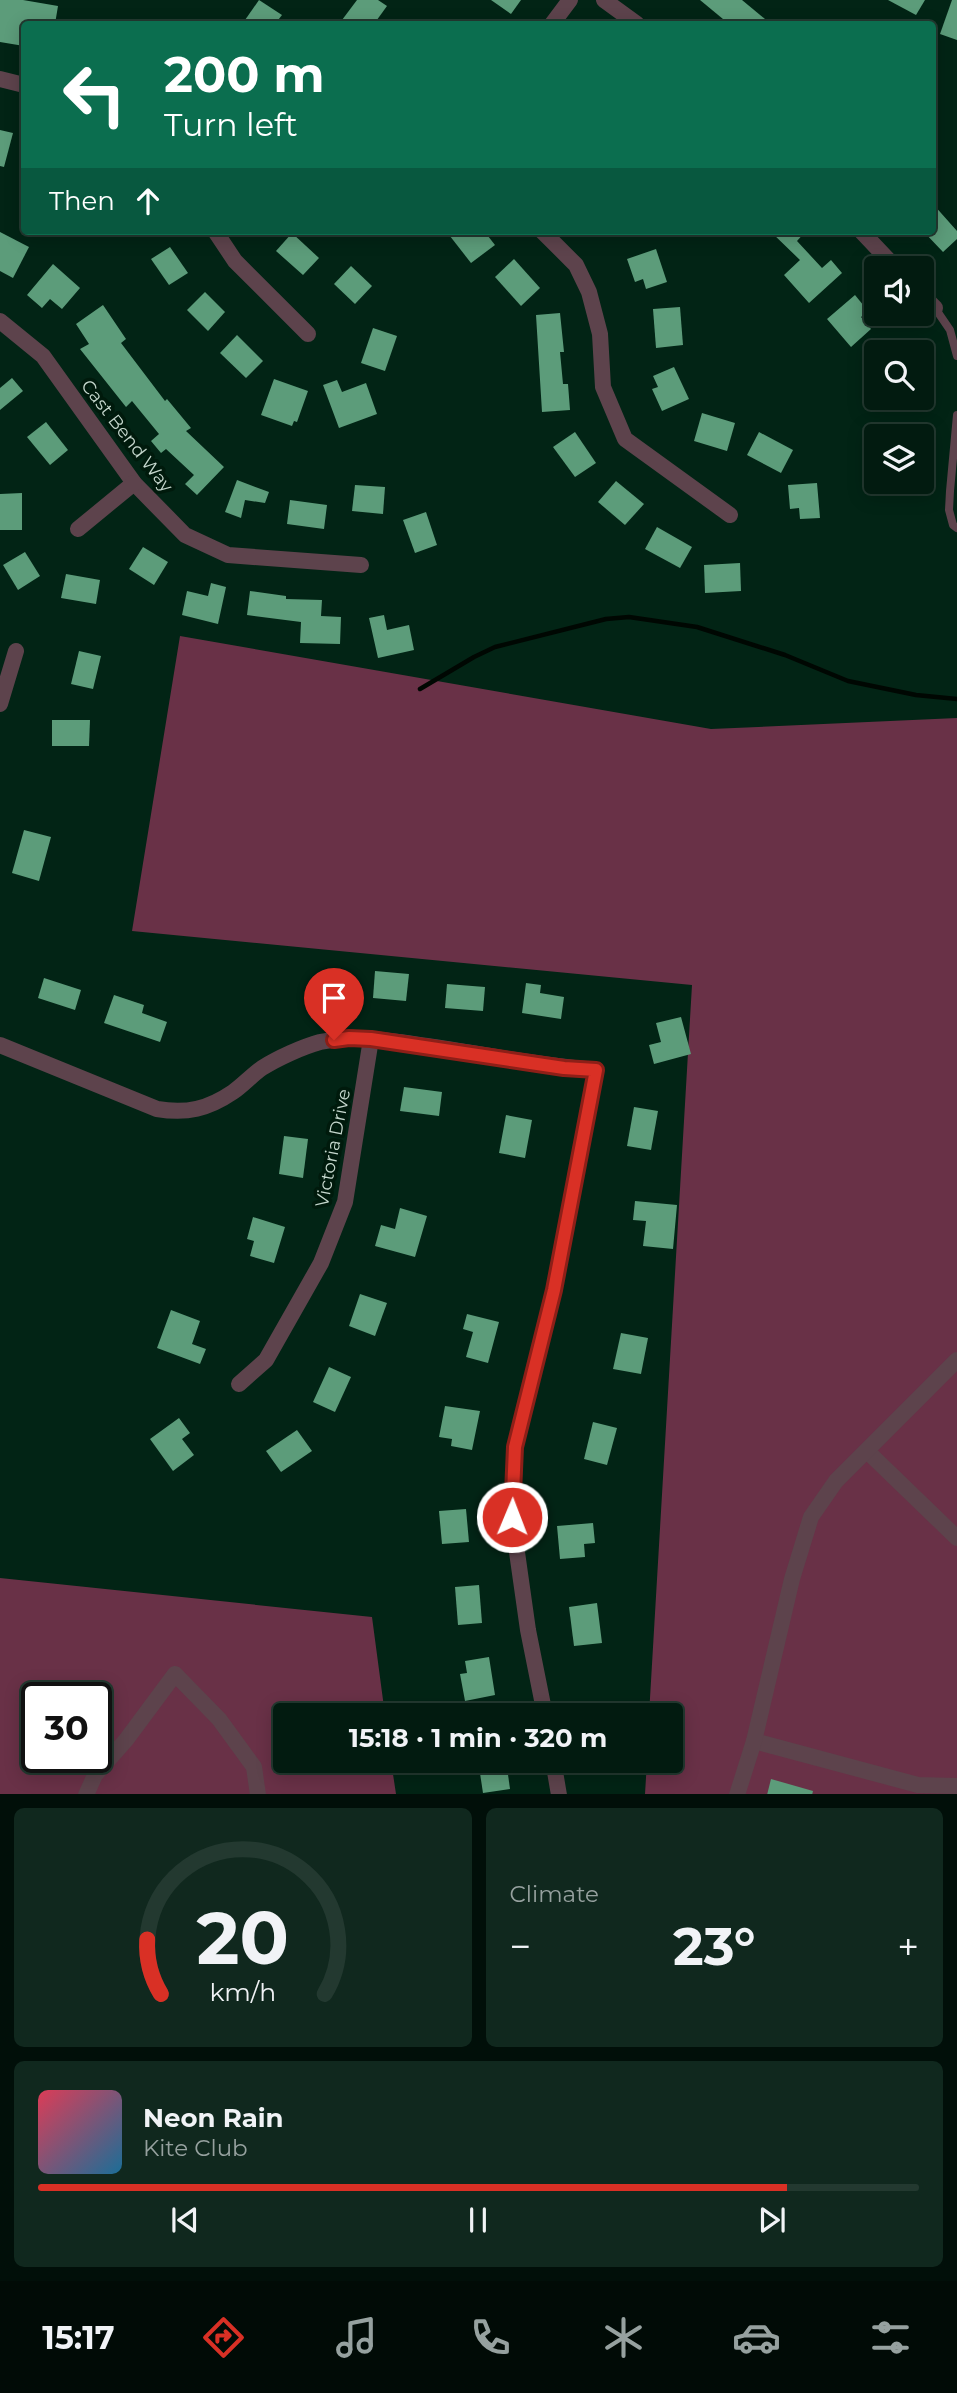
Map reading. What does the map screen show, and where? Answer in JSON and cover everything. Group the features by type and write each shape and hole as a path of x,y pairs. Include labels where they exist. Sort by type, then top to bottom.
{"street":[{"path":"554,21 570,0"},
{"path":"604,0 633,21"},
{"path":"0,79 21,84"},
{"path":"218,235 234,261 308,334"},
{"path":"546,235 576,265 589,292 600,334 603,387 625,439 730,515"},
{"path":"865,235 885,256"},
{"name":"Cast Bend Way","path":"0,321 43,356 134,483 184,535 228,555 361,565"},
{"path":"78,529 134,483"},
{"path":"0,704 16,651"},
{"path":"0,1045 158,1109 180,1113 206,1107 233,1092 263,1068 319,1042 349,1038 564,1068 596,1070 554,1290 515,1447 512,1517 528,1630 543,1703"},
{"name":"Victoria Drive","path":"239,1384 266,1360 321,1263 345,1202 371,1039"},
{"path":"737,1794 754,1741 792,1579 811,1517 836,1481 868,1452 957,1360"},
{"path":"868,1452 957,1538"},
{"path":"86,1794 95,1775 126,1740 175,1674 219,1719 254,1767 258,1794"},
{"path":"754,1741 918,1785 957,1786"},
{"path":"555,1773 559,1794"}],"lane":[{"path":"935,308 950,330 957,356"},
{"path":"957,415 949,510 953,525 957,528"}],"shaded area":[{"path":"180,636 711,729 957,718 957,1794 645,1794 646,1773 683,1773 683,1703 650,1703 692,985 132,931"},
{"path":"0,1578 372,1617 383,1703 273,1703 273,1773 393,1773 396,1794 0,1794"}],"building":[{"path":"0,0 23,0 58,6 56,21 21,21 21,46 0,42"},
{"path":"259,0 282,15 277,21 245,20"},
{"path":"357,0 378,0 387,6 376,21 341,21"},
{"path":"491,0 521,0 511,14"},
{"path":"700,0 742,0 767,21 725,21"},
{"path":"888,0 925,0 916,15"},
{"path":"952,0 957,0 957,40 940,34"},
{"path":"0,130 13,133 4,167 0,166"},
{"path":"936,207 957,231 957,239 943,252 927,235 936,235"},
{"path":"0,232 29,247 13,278 0,271"},
{"path":"290,235 294,235 319,258 303,275 276,251"},
{"path":"449,235 487,235 495,245 471,263"},
{"path":"774,235 802,235 797,241 822,268 831,260 842,273 809,303 784,275 800,260"},
{"path":"170,247 188,273 169,285 151,259"},
{"path":"656,249 667,282 646,289 643,279 635,282 627,259"},
{"path":"514,259 540,288 521,306 495,277"},
{"path":"53,264 80,288 62,309 50,299 42,308 27,295"},
{"path":"351,266 372,286 355,304 334,284"},
{"path":"205,292 225,312 208,331 187,310"},
{"path":"855,295 864,306 864,314 861,317 864,326 871,329 851,347 827,319"},
{"path":"103,305 126,339 121,343 165,401 167,399 191,428 186,431 224,467 197,495 185,484 194,475 166,449 161,453 151,441 159,434 132,401 126,407 80,349 89,344 76,324"},
{"path":"680,307 683,345 656,348 653,309"},
{"path":"560,313 564,352 560,352 563,384 568,384 570,410 542,412 536,315"},
{"path":"373,328 397,336 385,371 361,363"},
{"path":"237,335 263,361 246,378 220,353"},
{"path":"674,367 689,399 662,411 652,389 658,387 653,376"},
{"path":"12,378 23,391 0,410 0,388"},
{"path":"274,379 308,391 297,422 294,421 292,426 261,415"},
{"path":"337,380 342,392 366,383 377,414 339,428 323,385"},
{"path":"702,413 735,423 727,451 694,441"},
{"path":"46,422 68,450 50,465 27,437"},
{"path":"575,432 596,463 575,477 553,447"},
{"path":"759,432 793,450 781,473 747,455"},
{"path":"237,480 269,492 265,503 245,500 241,518 225,512"},
{"path":"616,481 644,504 625,525 598,502"},
{"path":"817,483 820,518 800,519 799,508 790,509 788,485"},
{"path":"355,485 385,487 383,514 352,511"},
{"path":"22,493 22,530 0,530 0,494"},
{"path":"290,500 327,505 324,529 287,524"},
{"path":"426,512 437,545 415,553 403,520"},
{"path":"657,527 692,547 680,568 645,549"},
{"path":"143,547 168,562 154,585 129,569"},
{"path":"25,552 40,576 18,590 3,565"},
{"path":"740,563 741,591 705,593 704,565"},
{"path":"66,574 100,580 96,604 61,598"},
{"path":"211,583 226,587 218,624 182,615 187,591 208,596"},
{"path":"250,591 286,596 286,599 322,600 321,616 341,617 340,644 300,643 301,622 247,615"},
{"path":"384,615 387,630 409,625 414,650 378,658 369,618"},
{"path":"79,651 101,656 93,689 71,684"},
{"path":"52,720 90,720 89,746 52,746"},
{"path":"24,830 51,837 39,881 12,873"},
{"path":"375,971 409,974 406,1001 373,998"},
{"path":"44,978 81,990 75,1010 38,998"},
{"path":"526,983 541,985 540,993 564,997 561,1019 522,1013"},
{"path":"447,984 485,987 483,1011 445,1008"},
{"path":"114,995 144,1005 142,1013 167,1022 160,1042 104,1023"},
{"path":"681,1017 691,1054 654,1064 649,1045 661,1042 656,1023"},
{"path":"404,1087 442,1092 439,1116 400,1111"},
{"path":"634,1107 658,1111 651,1150 627,1146"},
{"path":"506,1115 532,1120 525,1158 499,1153"},
{"path":"284,1136 308,1139 303,1178 279,1174"},
{"path":"635,1201 677,1205 673,1249 643,1246 646,1221 633,1220"},
{"path":"400,1208 427,1216 415,1257 375,1246 381,1225 395,1229"},
{"path":"253,1217 285,1227 274,1263 250,1256 254,1241 247,1239"},
{"path":"360,1294 387,1303 375,1336 349,1326"},
{"path":"171,1310 200,1321 192,1344 206,1349 200,1364 157,1348"},
{"path":"467,1314 499,1322 488,1363 466,1357 473,1332 463,1329"},
{"path":"621,1333 648,1338 641,1374 613,1369"},
{"path":"329,1367 351,1377 335,1412 313,1402"},
{"path":"445,1406 480,1411 472,1450 451,1446 452,1439 439,1437"},
{"path":"179,1418 190,1433 182,1439 194,1455 173,1471 150,1439"},
{"path":"593,1422 617,1428 607,1465 584,1459"},
{"path":"297,1430 312,1451 281,1472 266,1451"},
{"path":"466,1509 469,1542 442,1544 439,1511"},
{"path":"593,1523 595,1543 584,1544 585,1557 560,1559 557,1526"},
{"path":"479,1585 482,1623 458,1625 455,1587"},
{"path":"597,1603 602,1643 574,1646 569,1607"},
{"path":"489,1657 495,1695 465,1701 460,1674 467,1673 465,1661"},
{"path":"480,1773 508,1773 510,1789 483,1793"},
{"path":"771,1779 813,1791 812,1794 767,1794"}],"waterway":[{"path":"420,689 495,647 606,619 629,617 697,627 785,655 848,681 916,695 957,699"}],"route":[{"path":"334,1040 349,1038 406,1043 564,1068 596,1070 554,1290 515,1447 512,1517"}]}
